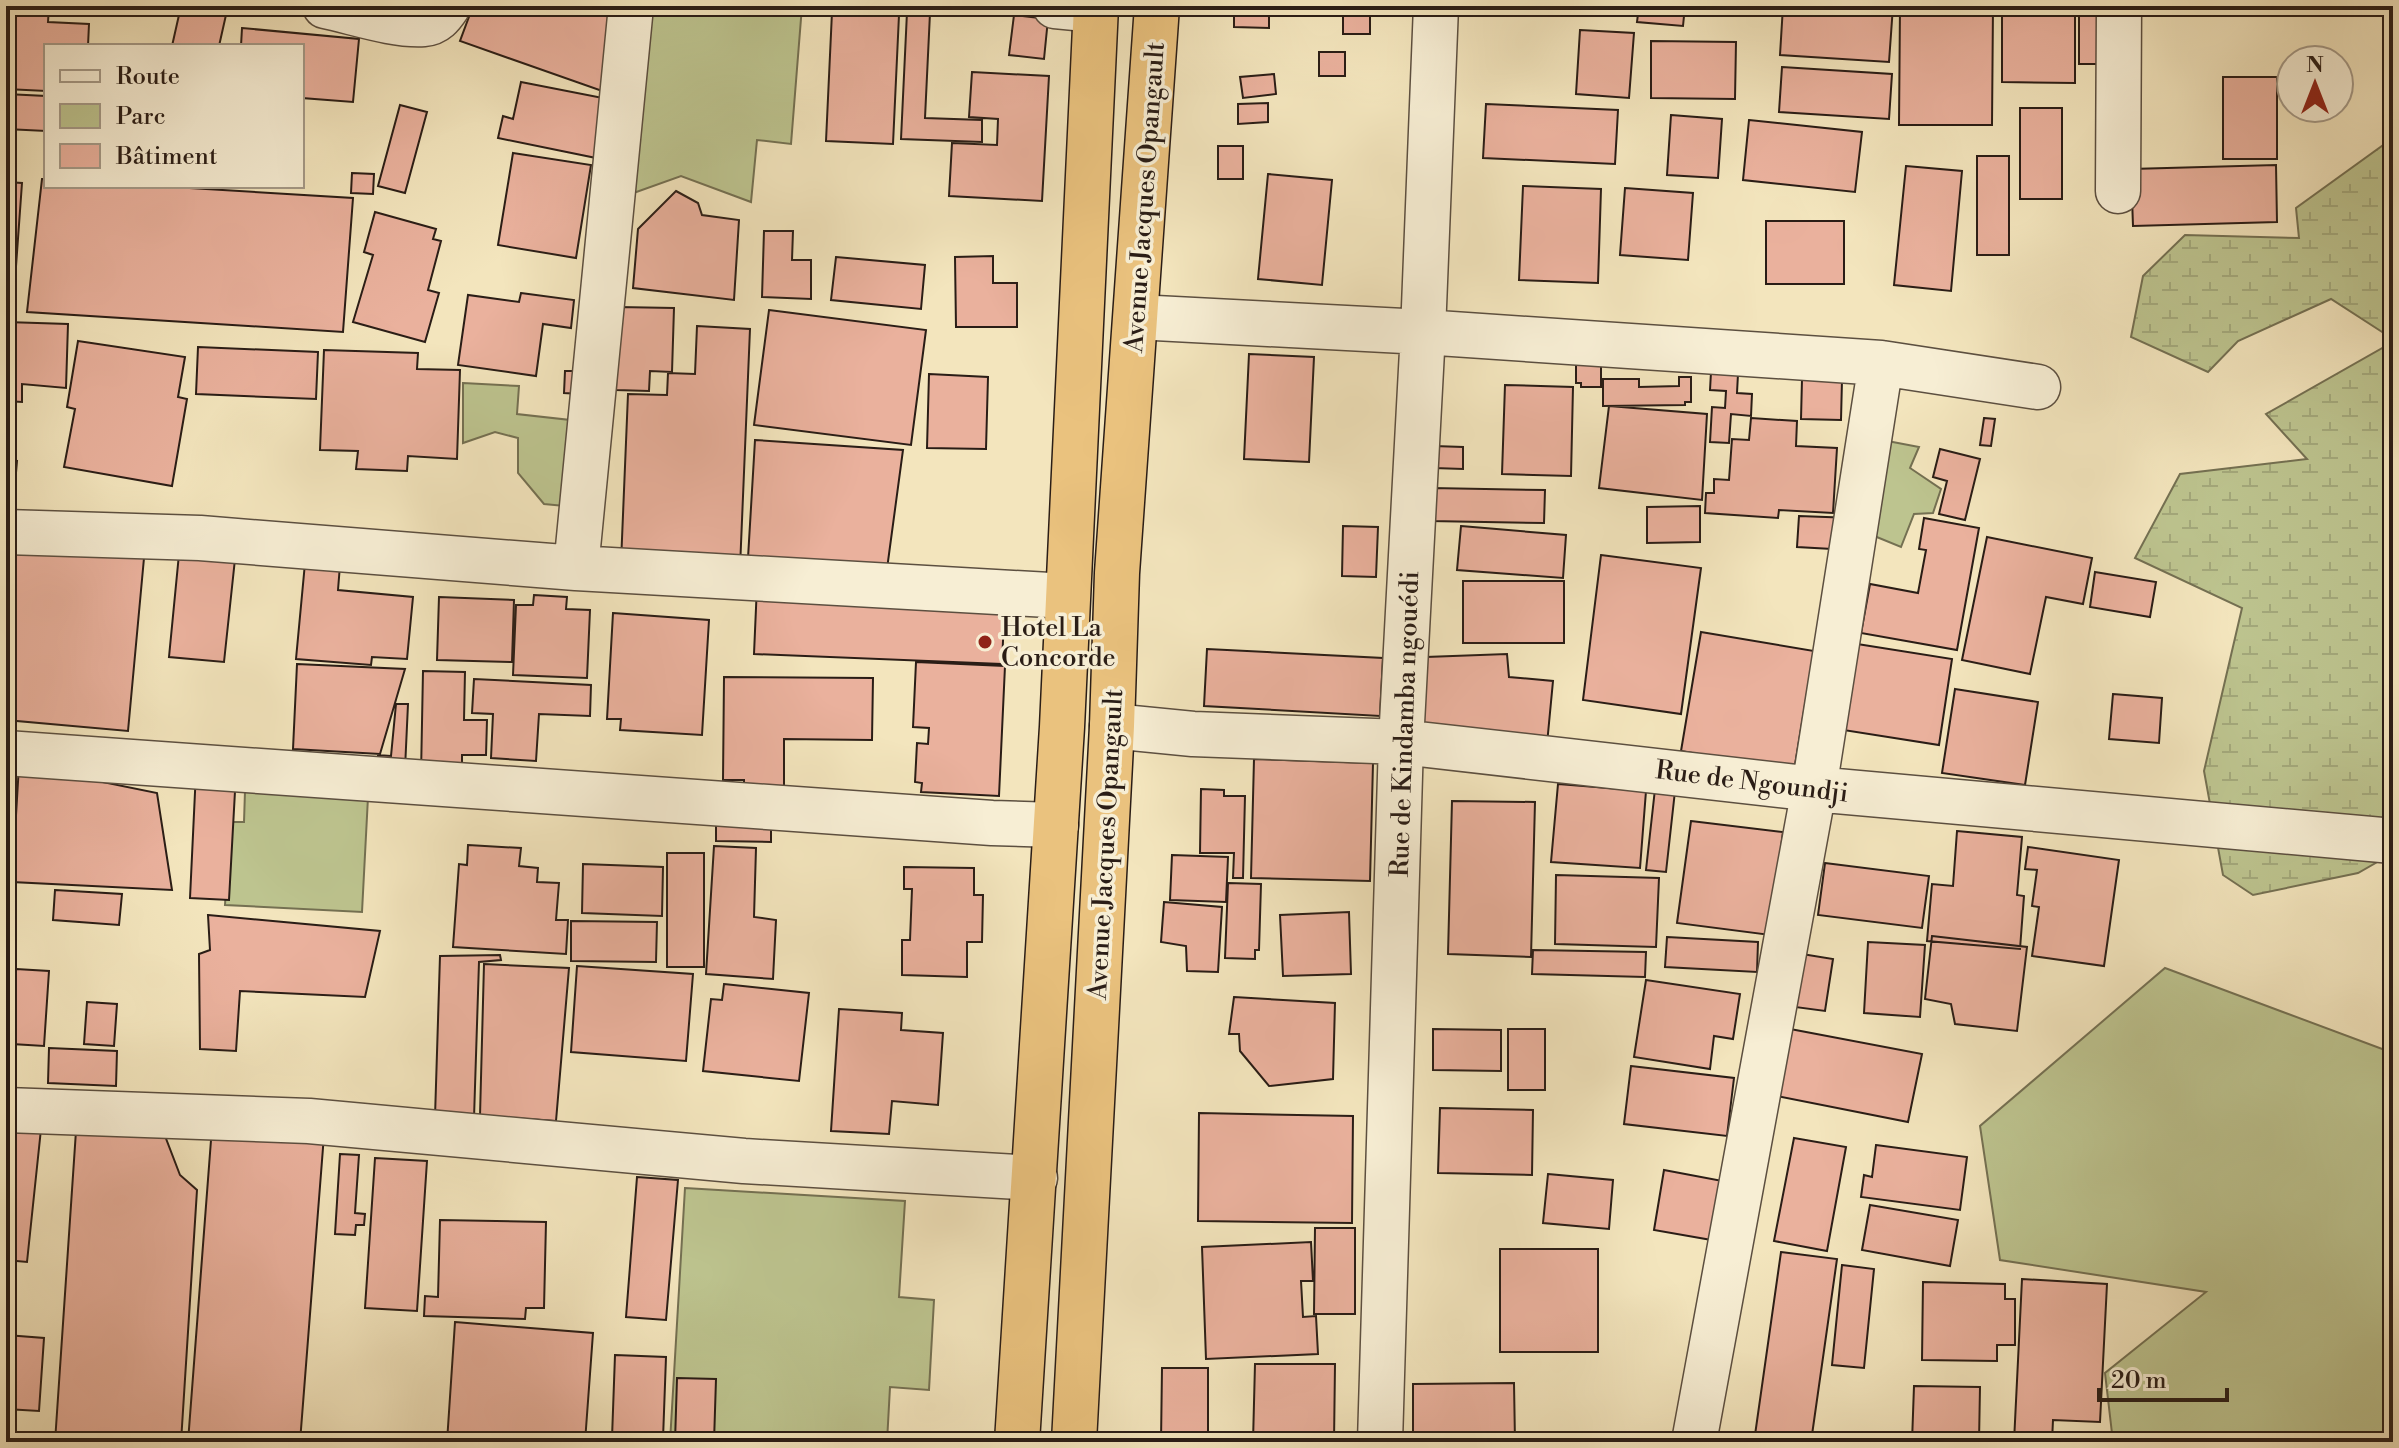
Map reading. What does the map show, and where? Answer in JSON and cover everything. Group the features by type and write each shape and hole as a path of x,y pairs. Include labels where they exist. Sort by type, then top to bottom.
{"highway":[{"name":"Avenue Jacques Opangault","path":"1074,1442 1112,726 1117,573 1157,6"},
{"name":"Avenue Jacques Opangault","path":"1017,1442 1056,825 1067,596 1082,7"}],"street":[{"path":"325,6 387,20 425,24 440,18 448,6"},
{"path":"576,568 631,6"},
{"name":"Rue de Kindamba ngouédi","path":"1380,1442 1401,742 1423,332 1436,6"},
{"path":"2118,191 2119,6"},
{"path":"1136,317 1423,332 1881,363 2038,387"},
{"path":"1694,1442 1814,789 1881,363"},
{"path":"6,532 200,538 576,568 1067,596"},
{"name":"Rue de Ngoundji","path":"1112,726 1193,734 1401,742 1814,789 2393,841"},
{"path":"6,753 976,822 1056,825"},
{"path":"6,1110 309,1121 744,1161 1035,1178"}],"green space":[{"path":"647,6 802,6 791,144 757,140 751,202 681,176 628,195"},
{"path":"2393,138 2393,339 2331,299 2238,341 2208,372 2131,337 2143,276 2185,235 2299,238 2296,208"},
{"path":"2393,342 2393,853 2358,873 2253,895 2223,875 2204,771 2242,608 2135,558 2180,474 2307,459 2266,414"},
{"path":"463,383 519,386 517,414 579,421 575,507 544,504 518,473 518,438 495,432 463,443"},
{"path":"1877,439 1919,447 1910,468 1941,489 1933,513 1914,514 1901,547 1867,533"},
{"path":"245,791 368,797 362,912 225,905 230,822 244,822"},
{"path":"2165,968 2393,1053 2393,1442 2113,1442 2105,1373 2206,1292 2000,1260 1980,1126"},
{"path":"685,1188 905,1201 899,1297 934,1300 929,1390 890,1387 887,1442 670,1442"}],"building":[{"path":"6,6 49,6 48,22 89,24 88,44 44,44 44,91 6,89"},
{"path":"181,6 228,6 219,44 172,44"},
{"path":"473,6 579,6 629,24 605,92 460,41"},
{"path":"1234,6 1269,6 1269,28 1234,27"},
{"path":"1639,6 1685,6 1683,26 1637,22"},
{"path":"1783,6 1893,6 1889,62 1780,55"},
{"path":"1900,6 1993,6 1992,125 1899,125"},
{"path":"2002,6 2075,6 2075,83 2002,82"},
{"path":"2079,9 2115,9 2115,64 2079,64"},
{"path":"832,12 899,15 893,144 826,141"},
{"path":"907,12 930,13 925,118 982,120 982,142 901,139"},
{"path":"1343,12 1370,12 1370,34 1343,34"},
{"path":"1014,15 1048,19 1044,59 1009,55"},
{"path":"242,28 359,39 353,102 304,98 304,44 241,44"},
{"path":"1580,30 1634,33 1629,98 1576,94"},
{"path":"1651,41 1736,42 1735,99 1651,98"},
{"path":"1319,52 1345,52 1345,76 1319,76"},
{"path":"1782,67 1892,74 1889,119 1779,112"},
{"path":"972,72 1049,76 1042,201 949,196 952,143 997,145 998,119 969,117"},
{"path":"1274,74 1276,94 1243,98 1240,77"},
{"path":"2223,77 2275,77 2277,159 2223,159"},
{"path":"521,82 613,100 601,159 498,138 503,116 513,119"},
{"path":"6,94 44,96 44,131 6,129"},
{"path":"1268,103 1268,122 1238,124 1238,104"},
{"path":"1486,104 1618,110 1615,164 1483,158"},
{"path":"400,105 427,112 405,193 378,186"},
{"path":"2020,108 2062,108 2062,199 2020,199"},
{"path":"1671,115 1722,119 1718,178 1667,175"},
{"path":"1749,120 1862,132 1855,192 1743,180"},
{"path":"1218,146 1243,146 1243,179 1218,179"},
{"path":"513,153 591,165 576,258 498,245"},
{"path":"1977,156 2009,156 2009,255 1977,255"},
{"path":"2276,165 2277,222 2133,226 2131,169"},
{"path":"1906,166 1962,171 1951,291 1894,285"},
{"path":"352,173 374,174 373,194 351,193"},
{"path":"1268,174 1332,180 1322,285 1258,279"},
{"path":"42,179 44,188 189,188 353,198 343,332 27,312"},
{"path":"6,182 22,183 14,294 6,293"},
{"path":"1523,186 1601,189 1598,283 1519,280"},
{"path":"1625,188 1693,193 1688,260 1620,255"},
{"path":"676,191 698,203 702,215 739,220 734,300 633,288 638,229"},
{"path":"375,212 436,229 433,239 441,241 428,290 439,293 425,342 353,322 373,255 364,252"},
{"path":"1766,221 1844,221 1844,284 1766,284"},
{"path":"764,231 793,231 792,260 811,260 811,299 762,297"},
{"path":"993,256 993,283 1017,283 1017,327 956,327 955,257"},
{"path":"836,257 925,265 921,309 831,300"},
{"path":"521,293 574,300 571,328 543,324 536,376 458,365 468,295 519,302"},
{"path":"618,307 674,308 672,372 650,371 649,391 616,390"},
{"path":"769,310 926,330 911,445 754,425"},
{"path":"6,322 68,324 66,388 22,384 22,402 6,401"},
{"path":"697,326 750,329 740,568 621,563 628,394 667,395 668,373 695,374"},
{"path":"78,341 185,357 178,397 187,399 172,486 64,467 75,409 67,407"},
{"path":"198,347 318,352 316,399 196,394"},
{"path":"324,350 418,353 417,369 460,370 457,459 408,456 407,471 356,469 358,451 320,450"},
{"path":"1249,354 1314,357 1309,462 1244,459"},
{"path":"1576,360 1601,360 1601,387 1581,387 1581,383 1576,383"},
{"path":"565,371 581,371 580,394 564,393"},
{"path":"1711,372 1738,374 1737,393 1752,394 1751,416 1731,414 1729,443 1710,442 1712,407 1725,408 1726,391 1710,390"},
{"path":"929,374 988,377 986,449 927,448"},
{"path":"1679,377 1691,377 1691,402 1685,402 1685,405 1603,406 1603,379 1639,379 1639,387 1679,386"},
{"path":"1802,379 1842,380 1841,420 1801,419"},
{"path":"1505,385 1573,387 1571,476 1502,474"},
{"path":"1609,406 1707,414 1702,500 1599,488"},
{"path":"1751,418 1797,421 1796,446 1837,448 1833,513 1779,510 1778,518 1705,513 1706,493 1714,493 1714,479 1729,480 1732,439 1749,440"},
{"path":"1984,418 1995,419 1991,446 1980,445"},
{"path":"755,440 903,450 887,569 748,558"},
{"path":"1434,446 1463,447 1463,469 1434,468"},
{"path":"1940,449 1980,459 1965,520 1939,514 1947,481 1933,477"},
{"path":"6,460 17,461 14,496 6,496"},
{"path":"1431,488 1545,490 1544,523 1430,521"},
{"path":"1700,506 1700,542 1647,543 1647,507"},
{"path":"1799,516 1852,518 1850,550 1797,547"},
{"path":"1924,518 1979,528 1957,650 1861,633 1870,584 1918,593 1926,550 1919,549"},
{"path":"1343,526 1378,527 1376,577 1342,576"},
{"path":"1461,526 1566,535 1563,578 1457,570"},
{"path":"1987,537 2092,558 2083,604 2046,597 2030,674 1962,660"},
{"path":"6,545 144,558 128,731 6,720"},
{"path":"179,554 235,559 224,662 169,657"},
{"path":"1601,555 1701,568 1681,714 1583,700"},
{"path":"305,563 340,565 338,590 413,597 407,659 372,657 371,665 296,659"},
{"path":"2095,572 2156,582 2150,617 2090,607"},
{"path":"1463,581 1564,581 1564,643 1463,643"},
{"path":"757,585 1005,595 1002,664 754,654"},
{"path":"534,595 567,597 566,609 590,610 587,678 513,675 516,605 533,605"},
{"path":"439,597 514,600 512,662 437,660"},
{"path":"613,613 709,620 702,735 620,730 621,719 607,719"},
{"path":"1701,632 1814,651 1794,771 1681,751"},
{"path":"1851,643 1952,659 1939,745 1837,729"},
{"path":"1207,649 1383,658 1380,716 1204,706"},
{"path":"1507,654 1509,677 1553,681 1547,744 1422,725 1426,657"},
{"path":"916,662 1005,666 999,796 921,792 922,783 915,782 917,743 928,744 929,728 913,727"},
{"path":"297,664 405,669 380,754 293,749"},
{"path":"423,671 465,672 464,720 487,720 486,755 462,755 462,776 421,775"},
{"path":"724,677 873,678 872,740 784,739 784,791 744,790 744,780 723,780"},
{"path":"474,679 591,685 590,716 539,714 536,761 491,758 493,714 472,713"},
{"path":"1955,689 2038,702 2025,785 1942,773"},
{"path":"2113,694 2162,698 2159,743 2109,739"},
{"path":"396,704 408,704 405,769 378,767 378,755 391,756"},
{"path":"1254,759 1373,763 1370,881 1251,878"},
{"path":"19,765 157,793 172,890 12,882"},
{"path":"196,771 236,773 229,900 190,898"},
{"path":"1558,784 1646,791 1640,868 1551,862"},
{"path":"1201,789 1224,790 1224,796 1245,796 1243,878 1233,878 1234,853 1200,853"},
{"path":"1655,789 1675,791 1666,872 1646,870"},
{"path":"1452,801 1535,802 1531,957 1448,954"},
{"path":"716,812 771,813 771,842 716,841"},
{"path":"1691,821 1783,832 1770,935 1677,923"},
{"path":"1957,831 2022,837 2017,895 2024,896 2020,949 1927,941 1932,884 1953,886"},
{"path":"468,845 521,848 519,866 538,868 537,882 559,883 556,920 568,920 566,954 453,947 459,864 467,865"},
{"path":"714,846 756,848 754,917 776,920 773,979 706,974"},
{"path":"2028,847 2119,860 2104,966 2032,956 2039,907 2032,906 2037,870 2025,869"},
{"path":"667,853 704,853 704,967 667,967"},
{"path":"1172,855 1228,857 1226,902 1170,900"},
{"path":"1825,863 1929,876 1922,928 1818,915"},
{"path":"583,864 663,867 662,916 582,913"},
{"path":"904,867 974,868 974,895 983,895 982,942 967,942 967,977 902,975 902,940 910,940 912,889 904,889"},
{"path":"1556,875 1659,878 1656,947 1555,944"},
{"path":"1228,883 1261,884 1259,950 1255,950 1255,959 1225,958"},
{"path":"55,890 122,894 119,925 53,920"},
{"path":"1164,902 1222,907 1218,972 1187,971 1186,946 1161,942"},
{"path":"1349,912 1351,974 1283,976 1280,915"},
{"path":"208,915 380,931 365,997 240,991 236,1051 200,1049 199,954 210,950"},
{"path":"571,921 657,922 656,962 571,961"},
{"path":"1932,936 2027,947 2017,1031 1955,1024 1951,1004 1925,999"},
{"path":"1667,937 1758,942 1757,972 1665,967"},
{"path":"1868,942 1925,945 1920,1017 1864,1013"},
{"path":"1533,950 1646,952 1645,977 1532,974"},
{"path":"1802,954 1833,959 1825,1011 1795,1007"},
{"path":"500,955 501,960 479,962 474,1118 435,1117 440,956"},
{"path":"484,964 569,968 556,1121 480,1116"},
{"path":"577,966 693,974 686,1061 571,1052"},
{"path":"16,969 49,971 44,1046 12,1044"},
{"path":"1646,980 1740,994 1733,1039 1714,1036 1710,1069 1634,1057"},
{"path":"724,984 809,993 799,1081 703,1071 711,999 722,1000"},
{"path":"1234,997 1335,1003 1333,1079 1269,1086 1240,1051 1239,1034 1229,1034"},
{"path":"87,1002 117,1004 114,1046 84,1044"},
{"path":"839,1009 902,1013 901,1030 943,1033 938,1105 892,1101 889,1134 831,1131"},
{"path":"1785,1028 1922,1054 1908,1122 1772,1095"},
{"path":"1433,1029 1501,1030 1501,1071 1433,1070"},
{"path":"1508,1029 1545,1029 1545,1090 1508,1090"},
{"path":"49,1048 117,1051 116,1086 48,1083"},
{"path":"1631,1066 1734,1078 1727,1136 1624,1124"},
{"path":"1440,1108 1533,1110 1532,1175 1438,1173"},
{"path":"1199,1113 1353,1116 1352,1223 1198,1221"},
{"path":"77,1116 160,1123 180,1175 197,1190 181,1442 55,1442"},
{"path":"6,1125 41,1129 27,1262 6,1260"},
{"path":"212,1127 324,1135 300,1442 188,1442"},
{"path":"1794,1138 1846,1147 1827,1251 1774,1241"},
{"path":"1876,1145 1967,1157 1960,1210 1861,1197 1864,1175 1872,1177"},
{"path":"340,1154 359,1155 355,1213 365,1214 364,1225 356,1225 355,1235 335,1234"},
{"path":"375,1158 427,1161 417,1311 365,1308"},
{"path":"1664,1170 1733,1183 1723,1242 1654,1230"},
{"path":"1548,1174 1613,1180 1609,1229 1543,1223"},
{"path":"637,1177 678,1180 666,1320 626,1317"},
{"path":"1870,1205 1958,1220 1950,1266 1862,1250"},
{"path":"440,1220 546,1222 544,1308 526,1308 525,1319 424,1316 425,1296 438,1297"},
{"path":"1315,1228 1355,1228 1355,1314 1314,1314"},
{"path":"1311,1242 1313,1281 1301,1281 1303,1317 1316,1316 1318,1354 1206,1359 1202,1247"},
{"path":"1500,1249 1598,1249 1598,1352 1500,1352"},
{"path":"1781,1252 1837,1259 1811,1442 1754,1442"},
{"path":"1842,1265 1874,1269 1864,1368 1832,1365"},
{"path":"2022,1279 2107,1284 2100,1422 2053,1420 2052,1442 2014,1442"},
{"path":"1923,1282 2005,1284 2005,1299 2015,1299 2015,1345 1997,1345 1997,1361 1922,1360"},
{"path":"455,1322 593,1333 585,1442 447,1442"},
{"path":"6,1335 44,1338 39,1411 6,1409"},
{"path":"615,1355 666,1357 663,1439 612,1438"},
{"path":"1255,1364 1335,1364 1334,1442 1253,1442"},
{"path":"1162,1368 1208,1368 1208,1439 1227,1439 1227,1442 1161,1442"},
{"path":"677,1378 716,1379 714,1442 675,1442"},
{"path":"1514,1383 1515,1442 1413,1442 1413,1384"},
{"path":"1914,1386 1980,1387 1979,1442 1912,1442"}],"place":[{"name":"Hotel La Concorde","path":"985,642"}]}
